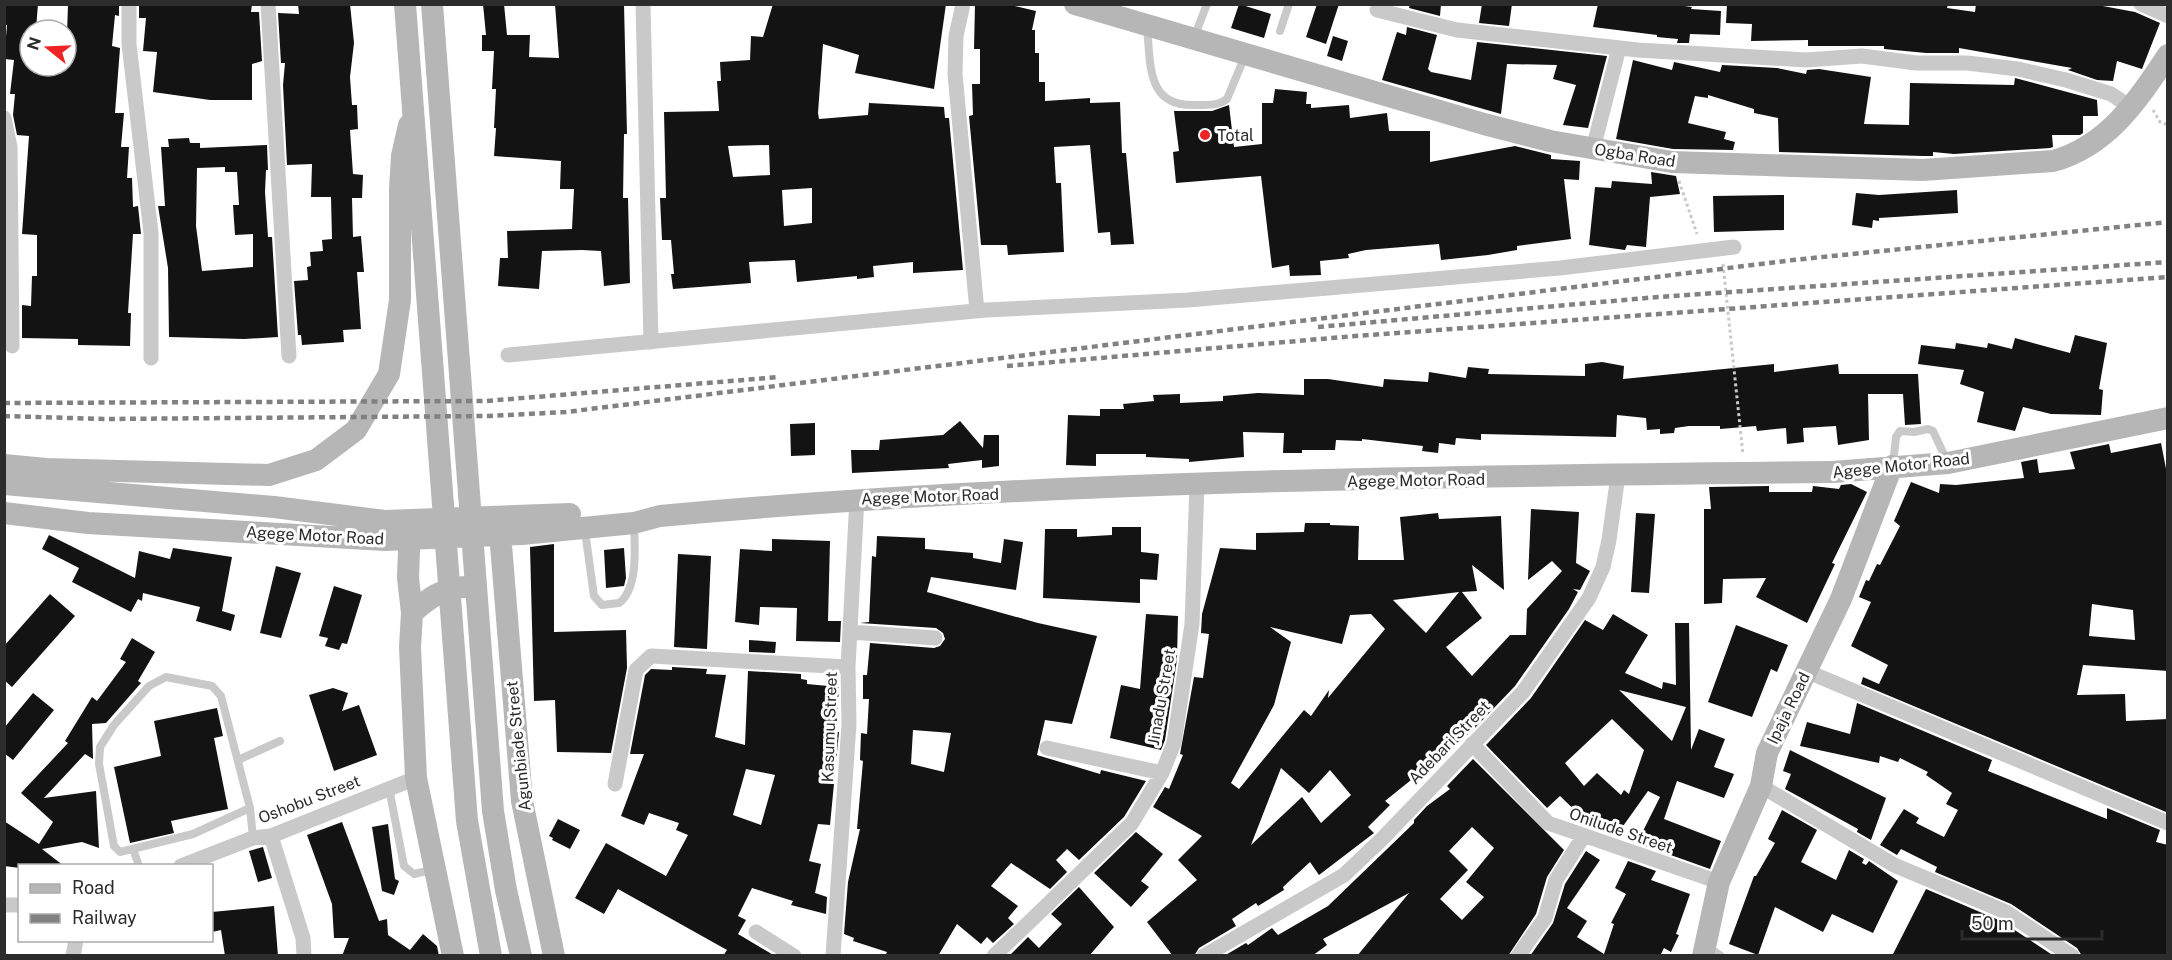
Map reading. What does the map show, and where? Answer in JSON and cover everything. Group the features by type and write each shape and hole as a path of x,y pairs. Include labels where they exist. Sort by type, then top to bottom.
{"main road":[{"path":"405,4 467,821 491,956"},
{"path":"432,4 493,811 520,956"},
{"name":"Ogba Road","path":"1075,4 1484,124 1593,149 1672,162 1923,170 2053,161 2073,156 2121,121 2168,54"},
{"path":"4,465 46,469 269,475 316,460 356,430 390,374 400,300 402,156 414,104"},
{"name":"Agege Motor Road","path":"4,484 274,507 385,521 409,528 500,533 634,523 660,516 857,498 1197,485 1833,472 1948,463 2168,418"},
{"name":"Ipaja Road","path":"1710,952 1719,882 1761,786 1767,753 1841,599 1892,466"},
{"name":"Agege Motor Road","path":"4,513 88,523 386,540 409,528 522,517 643,510 660,516"},
{"path":"409,528 408,578 412,613 410,647 416,778 433,870 453,956"},
{"name":"Agunbiade Street","path":"500,533 522,801 554,956"},
{"path":"412,613 432,595 453,588 470,586 489,594 507,611"}],"street":[{"path":"129,4 129,44 151,233 151,358"},
{"path":"268,4 290,356"},
{"path":"643,4 651,342"},
{"path":"963,4 956,36 955,74 977,311"},
{"path":"2141,4 2168,16"},
{"path":"1377,10 1457,30 1619,48 1806,60 1862,56 1916,63 1967,63 2018,69 2066,80 2111,94 2132,108"},
{"path":"1593,149 1619,48"},
{"path":"4,118 10,147 12,346"},
{"path":"508,355 977,311 1188,300 1560,268 1734,247"},
{"name":"Adebari Street","path":"1204,956 1344,875 1383,838 1522,692 1589,598 1605,558 1618,475"},
{"name":"Jinadu Street","path":"994,956 1132,823 1162,773 1174,742 1192,624 1197,485"},
{"name":"Kasumu Street","path":"833,956 848,735 848,667 857,498"},
{"path":"850,632 935,638"},
{"path":"615,784 636,670 651,656 848,667"},
{"path":"1806,671 2168,824"},
{"name":"Onilude Street","path":"1472,744 1548,823 1583,837 1719,882"},
{"path":"1047,748 1162,773"},
{"name":"Oshobu Street","path":"186,864 253,838 271,836 416,778"},
{"path":"1761,786 1894,865 2006,912 2072,956"},
{"path":"271,836 303,938 304,956"},
{"path":"1518,956 1545,918 1556,880 1583,837"},
{"path":"756,932 794,956"}],"lane":[{"path":"1193,39 1207,4"},
{"path":"1280,31 1289,4"},
{"path":"1147,26 1152,77 1158,91 1168,101 1184,106 1221,104 1227,99 1245,55"},
{"path":"1892,466 1896,437 1900,431 1914,432 1928,429 1933,431 1948,463"},
{"path":"585,527 594,596 602,605 619,603 629,592 635,547 634,523"},
{"path":"250,808 193,834 120,852 114,846 99,764 100,747 114,725 149,686 166,677 212,686 221,696 250,808 253,838"},
{"path":"238,760 280,741"},
{"path":"389,788 404,866 414,874 433,870"},
{"path":"133,849 138,864"}],"path":[{"path":"1672,162 1697,236"},
{"path":"1722,259 1740,437"}],"building":[{"path":"4,4 38,4 37,18 18,18 18,78 78,78 78,18 68,18 68,4 119,4 119,16 115,15 112,46 120,48 115,113 124,113 121,147 129,147 127,178 132,178 133,207 138,206 141,234 133,234 128,313 131,313 130,346 78,345 78,339 22,338 22,305 31,306 32,276 37,276 37,235 22,234 29,136 17,135 13,115 15,94 10,94 14,60 4,59 7,25 4,25"},
{"path":"139,4 252,4 251,12 259,12 262,61 252,64 252,100 210,100 153,92 157,52 143,51 146,18 139,18"},
{"path":"298,4 350,4 354,43 350,77 352,105 357,105 358,129 350,130 353,174 363,175 362,198 352,198 353,237 361,236 364,272 357,272 361,329 343,330 344,342 302,345 301,335 298,335 294,281 308,280 307,267 311,266 310,252 323,251 322,240 332,239 331,197 311,197 312,164 287,165 283,85 285,63 281,63 278,13 299,14"},
{"path":"483,4 504,4 507,35 530,35 529,57 559,58 555,4 624,4 627,134 624,134 623,198 628,198 630,283 604,286 601,251 582,250 542,251 539,289 498,286 500,258 508,258 507,231 572,229 574,189 560,189 561,161 494,156 496,89 492,89 494,51 482,51 482,35 486,35"},
{"path":"773,4 946,4 934,89 855,73 859,55 823,44 818,113 819,119 868,115 869,103 944,107 945,118 949,118 963,270 913,273 913,262 873,266 874,277 857,279 857,276 797,282 795,260 749,262 751,283 673,289 671,240 662,240 660,198 666,198 664,112 719,111 717,81 721,81 720,62 750,60 751,36 763,37","holes":["769,145 770,175 733,177 728,146","812,188 812,223 784,226 782,190"]},
{"path":"975,4 1006,4 1036,11 1032,30 1035,30 1035,53 1039,53 1039,82 1045,82 1045,101 1090,98 1090,103 1120,102 1122,153 1126,153 1134,244 1111,245 1110,232 1098,233 1090,145 1054,147 1056,183 1061,183 1064,252 1008,255 1007,245 981,245 969,116 973,115 972,84 980,84 980,49 974,49"},
{"path":"1239,4 1271,14 1264,38 1231,28"},
{"path":"1317,4 1339,4 1326,44 1306,37"},
{"path":"1410,4 1441,4 1440,16 1409,8"},
{"path":"1482,4 1512,4 1509,26 1479,23"},
{"path":"1598,4 1669,4 1692,7 1691,9 1721,11 1720,35 1690,34 1689,43 1677,43 1678,39 1593,27"},
{"path":"1727,4 1948,4 1947,8 1975,12 1976,4 2092,4 2135,12 2160,23 2142,69 2117,61 2113,81 2097,80 2068,70 2072,68 1959,48 1959,53 1926,53 1884,49 1884,46 1808,46 1808,40 1751,41 1752,24 1726,23"},
{"path":"1407,27 1437,35 1428,69 1431,72 1471,80 1477,42 1607,56 1588,128 1563,125 1576,85 1553,79 1557,65 1507,64 1501,114 1382,80 1397,32 1406,35"},
{"path":"1333,36 1348,41 1342,61 1327,56"},
{"path":"1633,60 1672,70 1674,62 1720,72 1722,65 1777,68 1806,74 1807,70 1819,69 1871,77 1864,124 1909,125 1910,83 2014,85 2015,78 2097,100 2098,116 2083,116 2083,133 2080,135 2052,135 2053,147 2050,148 1954,154 1933,152 1933,156 1779,152 1778,118 1754,113 1754,109 1708,95 1708,98 1695,96 1688,123 1726,132 1724,139 1735,142 1733,150 1673,149 1616,139"},
{"path":"1275,89 1307,92 1306,104 1311,104 1311,108 1349,105 1350,118 1387,113 1389,131 1430,131 1430,162 1515,146 1551,155 1551,159 1580,161 1579,180 1564,179 1571,239 1517,246 1517,250 1488,255 1441,260 1439,244 1366,250 1348,254 1349,258 1320,261 1321,275 1290,276 1289,265 1272,268 1261,176 1176,183 1173,152 1179,151 1174,111 1212,111 1229,105 1234,147 1262,144 1262,103 1273,103"},
{"path":"189,138 190,143 200,143 200,148 267,145 268,170 266,170 265,192 268,237 272,237 278,337 244,339 169,337 168,268 158,206 165,206 161,147 169,147 168,139","holes":["225,167 225,172 237,172 239,205 233,205 235,235 253,234 253,267 202,271 196,226 197,168"]},
{"path":"1651,172 1676,176 1680,194 1650,197 1646,247 1627,245 1625,250 1589,245 1595,187 1611,188 1612,181 1652,184"},
{"path":"1957,190 1958,213 1879,218 1879,221 1873,220 1872,228 1852,225 1856,193 1879,195"},
{"path":"1784,195 1784,230 1714,232 1713,196"},
{"path":"2075,335 2107,343 2099,389 2103,390 2101,415 2051,414 2023,407 2015,431 1977,422 1984,392 1960,384 1964,370 1918,364 1921,345 1955,349 1956,343 1987,348 1988,343 2012,349 2015,338 2070,353"},
{"path":"1602,362 1624,366 1623,379 1774,364 1774,372 1838,364 1839,374 1918,374 1921,424 1905,425 1903,394 1868,394 1869,440 1838,445 1836,426 1803,428 1804,442 1787,444 1786,428 1757,431 1756,426 1720,429 1720,426 1689,426 1675,428 1674,433 1660,434 1660,429 1647,430 1646,418 1617,415 1616,437 1481,434 1481,440 1456,438 1455,445 1439,443 1438,453 1422,451 1423,446 1362,439 1362,441 1336,440 1335,450 1302,450 1302,453 1283,453 1284,433 1243,432 1244,457 1189,462 1189,459 1146,457 1146,454 1096,454 1096,466 1066,465 1068,415 1100,416 1100,409 1124,409 1123,404 1154,401 1153,395 1180,394 1180,403 1223,401 1223,396 1258,393 1304,395 1304,379 1328,379 1383,387 1384,379 1428,382 1429,372 1466,378 1468,367 1489,369 1488,374 1585,376 1585,364"},
{"path":"960,421 983,448 984,435 999,435 999,466 982,468 982,460 948,464 949,468 852,473 851,450 879,450 880,440 943,435"},
{"path":"815,423 815,455 791,456 790,424"},
{"path":"2161,443 2168,479 2168,671 2083,665 2077,695 2125,694 2126,721 2168,719 2166,812 1861,684 1863,677 1879,684 1888,665 1851,646 1871,602 1859,597 1866,580 1869,581 1877,564 1880,565 1900,526 1894,521 1911,482 1939,493 1940,484 1956,485 2024,478 2021,462 2037,459 2039,473 2075,469 2070,452 2109,444 2111,453","holes":["2092,604 2133,610 2135,640 2089,636"]},
{"path":"1851,484 1867,492 1832,563 1835,564 1807,623 1756,597 1766,578 1723,579 1722,603 1704,604 1704,509 1711,509 1709,487 1769,486 1769,492 1812,492 1813,486 1839,489 1841,485"},
{"path":"1531,509 1579,512 1576,563 1590,571 1580,590 1573,589 1578,592 1569,609 1515,686 1473,730 1385,801 1390,805 1368,827 1374,833 1319,875 1310,862 1283,887 1284,890 1258,906 1256,903 1232,919 1236,926 1199,948 1194,956 1173,956 1147,922 1197,880 1178,860 1202,836 1153,807 1165,787 1169,789 1183,755 1180,754 1194,677 1203,678 1209,634 1201,633 1202,614 1220,548 1256,550 1256,533 1304,532 1305,523 1330,523 1330,525 1359,526 1358,560 1404,560 1400,517 1438,513 1439,519 1501,516 1504,590 1472,565 1477,591 1462,592 1482,618 1446,647 1472,676 1510,635 1526,635 1527,609 1562,571 1552,561 1528,580","holes":["1459,592 1426,633 1393,600","1371,614 1385,629 1328,698 1329,690 1311,716 1304,710 1239,789 1231,783 1274,705 1291,642 1270,627 1342,644 1350,615","1281,768 1309,793 1330,770 1351,795 1321,823 1302,797 1251,845"]},
{"path":"1636,513 1655,514 1649,593 1631,592"},
{"path":"1112,527 1141,527 1141,552 1159,554 1157,580 1140,579 1140,603 1043,598 1045,529 1077,529 1077,537 1112,535"},
{"path":"49,535 135,578 139,551 170,559 173,548 232,557 222,611 235,615 231,631 196,621 200,607 143,593 142,601 138,599 131,612 72,582 79,568 42,549"},
{"path":"877,536 925,538 925,549 973,553 973,558 1001,563 1004,539 1023,542 1016,590 931,577 927,592 1038,623 1097,636 1072,724 1045,720 1037,755 1100,774 1101,770 1146,781 1124,817 1079,860 1067,849 1056,860 1067,872 1050,889 1011,863 991,886 1018,906 1008,918 1014,924 993,943 987,937 981,944 957,924 938,956 885,956 887,952 853,941 854,938 844,934 848,882 860,829 857,829 863,761 860,760 861,733 867,734 869,699 863,699 863,675 867,675 870,643 934,648 940,646 945,639 943,633 936,628 860,623 869,622 872,556 876,557","holes":["913,730 951,733 944,772 911,764"]},
{"path":"772,539 830,541 828,621 841,621 840,642 796,641 797,608 760,607 759,625 735,622 740,549 772,551"},
{"path":"554,544 554,632 626,630 627,668 611,753 557,752 555,700 534,701 530,547"},
{"path":"624,548 626,578 624,586 606,588 604,550"},
{"path":"678,554 711,556 707,649 674,647"},
{"path":"276,566 301,573 281,638 260,633"},
{"path":"334,586 362,595 347,644 342,643 339,650 325,646 328,638 319,636"},
{"path":"50,594 75,616 12,687 4,680 4,646"},
{"path":"1146,614 1178,616 1177,659 1165,740 1161,750 1110,738 1121,685 1140,689"},
{"path":"1613,614 1648,635 1625,673 1662,689 1663,682 1676,685 1675,623 1689,623 1691,750 1699,729 1725,739 1714,767 1734,774 1724,798 1677,781 1664,819 1721,841 1710,869 1637,843 1660,797 1648,791 1616,836 1591,820 1588,823 1560,796 1547,808 1486,745 1531,698 1585,620 1603,630","holes":["1619,690 1686,707 1672,741","1612,719 1644,750 1629,794 1624,790 1621,795 1597,773 1584,786 1565,763"]},
{"path":"1736,625 1788,645 1777,672 1771,669 1752,717 1708,702"},
{"path":"132,638 155,652 138,681 141,683 106,723 92,724 93,759 85,754 44,798 96,791 99,848 82,842 42,849 61,864 18,864 18,868 4,866 4,821 39,844 53,822 21,793 68,743 65,741 92,697 97,701 126,662 120,659"},
{"path":"749,640 776,642 775,653 749,652"},
{"path":"672,667 707,669 706,674 726,675 715,737 745,745 748,671 801,674 801,679 807,680 807,684 839,687 836,732 839,732 830,825 818,824 809,861 821,864 815,893 827,897 826,914 791,905 793,901 752,888 738,916 746,920 738,934 775,956 723,956 727,950 618,889 604,914 575,898 606,843 666,876 688,835 676,830 679,823 649,813 644,825 621,816 644,754 630,754 645,675 651,669 672,670","holes":["746,769 775,775 761,825 733,815"]},
{"path":"333,688 348,693 342,711 359,705 377,755 334,771 309,695"},
{"path":"33,693 54,710 13,760 4,753 4,728"},
{"path":"1857,703 1992,760 1988,771 2107,819 2107,808 2160,830 2156,842 2168,845 2168,956 2082,956 2077,948 2011,904 1935,872 1937,867 1901,849 1897,855 1880,845 1904,809 1919,818 1916,823 1944,837 1958,810 1946,804 1952,793 1926,775 1928,772 1900,758 1898,762 1880,756 1879,763 1800,746 1807,722 1850,734"},
{"path":"217,708 223,736 214,738 228,809 171,821 174,833 130,843 114,767 161,756 154,721"},
{"path":"1790,750 1886,798 1871,840 1857,832 1858,829 1785,789 1791,774 1783,771"},
{"path":"1473,759 1564,850 1547,877 1536,914 1508,956 1357,956 1409,893 1323,939 1327,945 1312,956 1224,956 1246,943 1248,945 1272,928 1278,935 1328,906 1414,823 1414,820 1427,806 1450,789 1447,786","holes":["1472,827 1494,848 1466,882 1484,897 1462,920 1440,899 1468,870 1449,851"]},
{"path":"1782,810 1817,830 1801,862 1836,880 1849,850 1864,859 1862,863 1866,865 1869,861 1898,881 1873,933 1832,914 1823,932 1775,907 1758,955 1729,944 1754,876 1775,843 1768,839"},
{"path":"558,819 580,830 570,849 552,840 553,838 549,836"},
{"path":"342,822 379,921 387,919 388,935 410,950 423,934 437,946 439,956 342,956 349,938 334,938 332,904 307,835"},
{"path":"388,824 395,879 399,881 394,895 382,891 372,827"},
{"path":"1136,832 1163,854 1141,881 1149,887 1131,907 1094,873"},
{"path":"263,847 272,878 258,882 249,851"},
{"path":"1586,851 1600,860 1567,908 1587,921 1577,937 1604,954 1614,924 1611,923 1626,894 1615,888 1628,861 1656,871 1651,880 1690,894 1676,934 1679,935 1671,952 1664,948 1660,956 1530,956 1553,923 1565,884"},
{"path":"1079,887 1114,927 1089,956 1009,956 1028,937 1039,948 1062,924 1051,914"},
{"path":"1926,889 2001,921 2054,956 1892,956"},
{"path":"274,906 278,956 225,956 221,930 213,932 213,912"}],"railway":[{"path":"4,416 104,419 489,416 566,412 1793,260 2168,222"},
{"path":"1318,327 1658,297 2168,262"},
{"path":"1007,366 1355,336 2168,277"},
{"path":"4,403 486,401 780,377"}],"place":[{"name":"Total","path":"1205,135"}]}
